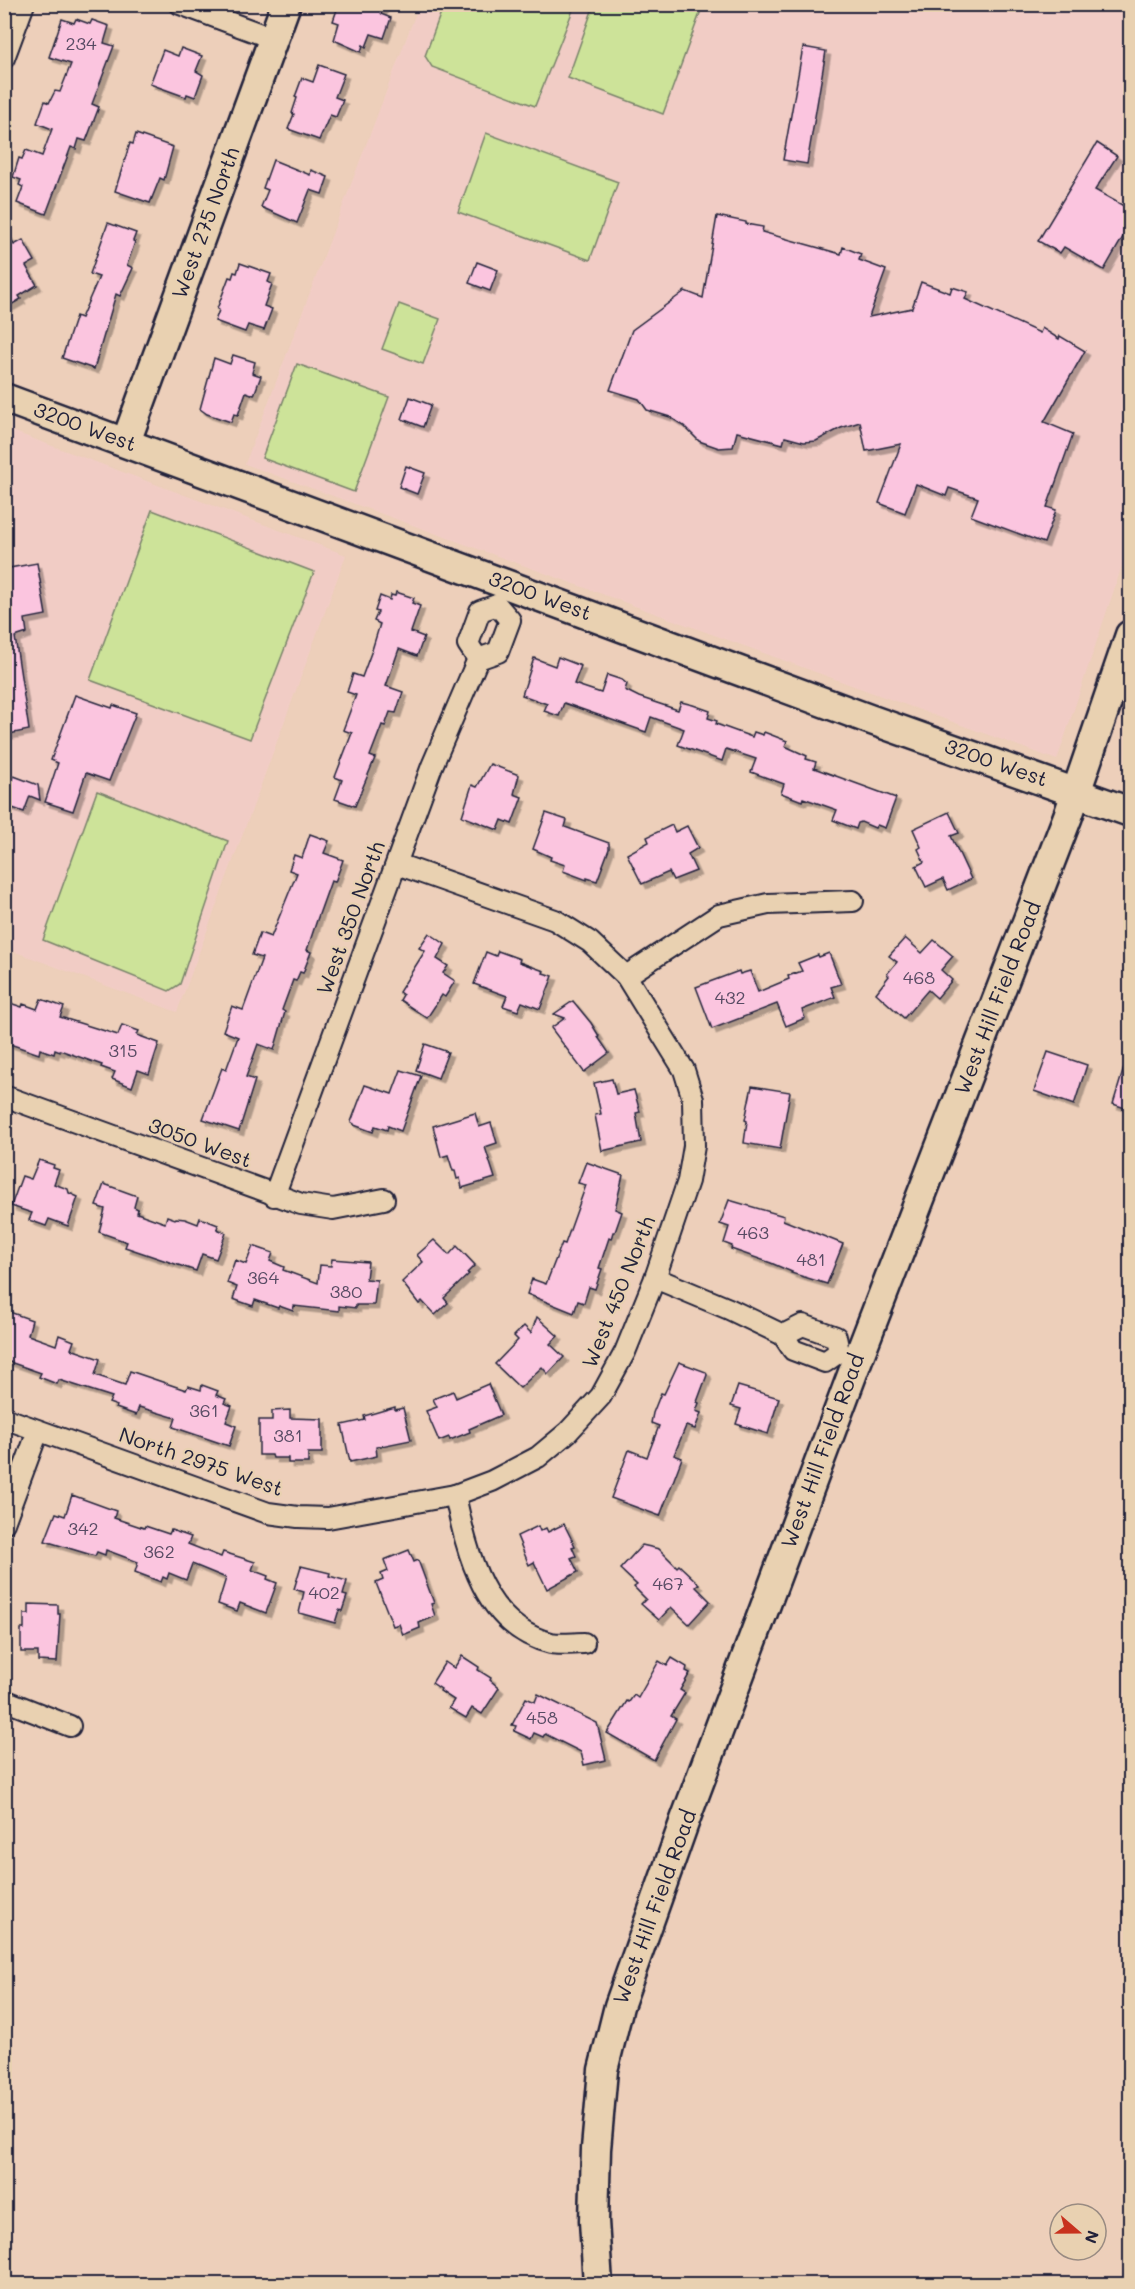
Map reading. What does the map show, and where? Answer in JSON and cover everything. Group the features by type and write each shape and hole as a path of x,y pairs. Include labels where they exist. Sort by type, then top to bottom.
{"street":[{"path":"4,58 24,4"},
{"path":"180,4 274,39"},
{"name":"West 275 North","path":"126,442 286,4"},
{"name":"3200 West","path":"4,398 126,442 501,594 869,719 1131,812"},
{"path":"501,594 510,620 498,652 478,659 468,644 480,611 501,594"},
{"name":"West Hill Field Road","path":"597,2284 594,2221 596,2149 603,2070 619,2006 848,1355 1022,939 1077,791 1131,635"},
{"name":"West 350 North","path":"274,1196 432,766 478,659"},
{"name":"West 450 North","path":"397,864 555,920 590,942 626,976 684,1071 693,1099 694,1146 688,1181 655,1278 625,1352 601,1396 568,1432 538,1456 492,1481 454,1495"},
{"path":"626,976 719,915 768,904 853,901"},
{"name":"3050 West","path":"4,1096 301,1204 333,1209 384,1198"},
{"path":"655,1278 783,1335 793,1350 825,1362 848,1355 836,1336 802,1325 783,1335"},
{"name":"North 2975 West","path":"4,1418 268,1513 328,1518 454,1495"},
{"path":"4,1523 38,1431"},
{"path":"454,1495 474,1569 495,1607 522,1631 552,1643 584,1643"},
{"path":"4,1700 70,1726"}],"shaded area":[{"path":"419,5 1130,5 1130,542 1057,760 245,464"},
{"path":"4,428 346,555 177,1012 5,948"}],"green space":[{"path":"444,4 575,5 535,106 432,67 425,56"},
{"path":"594,5 703,5 663,114 568,78"},
{"path":"486,133 618,182 590,260 458,212"},
{"path":"399,304 440,319 423,364 382,349"},
{"path":"297,364 389,397 354,492 262,458"},
{"path":"152,510 314,572 250,739 90,680"},
{"path":"97,791 228,841 180,984 169,991 43,940"}],"building":[{"path":"339,4 384,4 381,14 391,18 384,38 371,34 366,47 363,45 361,52 334,40 339,23 333,21"},
{"path":"62,19 74,23 76,19 90,24 92,20 109,26 104,43 114,46 92,104 99,107 86,141 79,139 76,149 71,147 46,214 17,203 23,187 19,185 21,180 13,177 19,158 22,159 26,150 42,156 52,129 37,123 45,101 49,103 55,91 60,92 71,64 49,57"},
{"path":"803,47 826,51 807,164 783,160"},
{"path":"181,48 202,56 196,71 203,75 195,97 187,94 186,97 150,84 163,50 178,56"},
{"path":"319,65 344,74 335,97 343,100 336,117 330,115 319,140 288,129 294,114 292,113 297,98 295,97 302,78 313,82"},
{"path":"136,134 173,147 164,180 160,178 150,203 115,191 130,143 133,144"},
{"path":"1097,143 1117,156 1095,190 1131,210 1131,223 1104,270 1064,247 1060,253 1038,241"},
{"path":"273,160 310,175 311,170 328,177 322,194 310,190 297,223 261,207 268,190 263,188"},
{"path":"717,216 763,227 762,232 841,254 843,247 861,254 859,260 886,270 869,317 912,308 921,282 950,293 952,287 968,292 965,299 1040,333 1042,328 1085,351 1044,422 1073,434 1047,507 1056,510 1044,543 971,516 978,498 949,488 946,496 916,484 905,513 879,503 901,444 866,451 860,422 841,428 816,441 804,442 785,437 783,444 737,432 733,447 719,448 699,441 684,426 670,417 647,410 639,399 610,390 632,330 685,291 703,298"},
{"path":"108,223 136,233 127,265 133,268 120,296 116,294 94,369 62,358 76,316 81,318 99,277 90,274"},
{"path":"4,229 14,245 23,240 35,261 26,266 37,285 19,296 21,299 4,309"},
{"path":"477,262 498,270 490,291 469,283"},
{"path":"240,263 271,274 268,282 272,284 264,306 272,309 264,330 248,325 245,332 215,321 229,277 232,278 234,272 237,273"},
{"path":"233,355 255,362 252,373 261,376 254,395 246,392 238,415 234,414 231,422 207,414 200,409 214,358 230,364"},
{"path":"410,397 431,405 423,427 402,419"},
{"path":"406,466 425,473 417,494 399,487"},
{"path":"37,563 46,615 25,619 27,633 15,637 29,730 4,735 4,569"},
{"path":"396,592 414,598 412,603 420,606 411,632 424,637 417,656 399,649 386,686 403,692 396,713 390,712 385,726 382,725 370,756 375,758 355,806 335,799 342,780 335,777 352,733 343,730 356,695 347,692 353,674 362,677 372,650 380,624 374,621 380,596 390,600 391,595 395,596"},
{"path":"558,657 581,666 574,684 601,693 607,675 622,680 627,684 625,690 639,697 678,710 681,702 710,711 708,718 717,721 716,724 752,737 754,732 763,735 764,732 787,741 785,746 807,756 806,759 816,762 814,768 896,798 885,828 877,825 875,828 861,822 858,823 856,829 833,820 837,810 781,793 784,784 751,772 756,759 726,749 722,761 678,745 684,729 651,717 646,732 564,703 559,716 544,711 547,704 522,695 534,658 555,666"},
{"path":"75,695 112,708 113,705 136,713 109,781 86,773 73,811 45,802 58,763 51,760"},
{"path":"490,764 519,775 514,794 522,797 512,824 502,820 498,830 462,816 472,785 477,787"},
{"path":"14,776 38,785 40,800 30,796 24,812 4,805"},
{"path":"949,812 959,833 951,836 971,879 948,890 943,879 926,887 916,866 924,862 918,849 921,847 913,829"},
{"path":"546,813 567,820 565,827 609,843 609,849 597,881 587,878 587,880 563,871 565,865 550,860 551,857 533,849"},
{"path":"672,825 675,832 687,826 698,848 688,854 696,871 673,880 669,872 642,884 627,854 649,842 647,837"},
{"path":"310,834 329,841 324,853 343,860 335,882 331,881 317,920 307,950 311,952 303,973 300,972 296,981 293,980 282,1010 285,1012 274,1050 258,1044 246,1077 255,1080 239,1131 203,1119 222,1068 226,1070 238,1037 223,1031 232,1006 243,1010 262,958 252,955 260,933 271,937 297,873 289,870 294,855 302,858"},
{"path":"429,933 445,944 437,959 448,966 443,973 455,981 445,997 442,995 427,1018 400,1000 403,995 399,992 425,951 419,948"},
{"path":"905,938 922,953 934,940 953,956 941,970 952,980 937,998 928,990 904,1018 876,993 897,962 889,956"},
{"path":"498,951 520,959 519,962 553,976 540,1009 522,1002 518,1011 503,1006 507,996 474,984 486,952 496,956"},
{"path":"829,953 841,984 831,987 835,997 802,1010 805,1018 786,1026 777,1004 712,1029 696,987 739,971 740,974 750,971 758,992 802,971 798,963"},
{"path":"41,999 64,1007 60,1017 118,1035 122,1025 139,1031 137,1035 159,1043 149,1074 138,1070 132,1087 112,1079 115,1072 101,1067 102,1065 60,1050 60,1052 55,1050 54,1054 40,1049 39,1054 4,1042 4,1001 37,1009"},
{"path":"573,1001 591,1023 609,1053 584,1072 551,1028 565,1018 554,1014"},
{"path":"425,1044 448,1052 438,1078 416,1070"},
{"path":"1048,1052 1087,1065 1074,1105 1034,1091"},
{"path":"1127,1058 1131,1059 1131,1110 1113,1104"},
{"path":"401,1070 421,1076 401,1131 388,1126 387,1130 375,1126 373,1132 354,1125 351,1122 365,1085 392,1094"},
{"path":"612,1079 616,1094 634,1090 640,1112 636,1113 641,1142 602,1151 595,1115 601,1114 594,1083"},
{"path":"752,1086 790,1092 780,1149 744,1143 747,1121 745,1120"},
{"path":"475,1113 479,1127 491,1123 497,1143 485,1147 495,1178 462,1188 460,1178 457,1179 448,1155 441,1157 433,1126"},
{"path":"39,1160 54,1165 53,1168 59,1170 54,1184 68,1189 69,1193 78,1197 68,1226 49,1219 46,1226 29,1220 32,1213 11,1206 22,1176 31,1179"},
{"path":"586,1162 623,1175 615,1209 622,1212 615,1232 611,1239 609,1238 595,1289 589,1287 584,1303 578,1301 574,1313 527,1294 532,1279 546,1284 562,1243 565,1244 586,1185 578,1183"},
{"path":"104,1184 137,1196 134,1207 138,1209 137,1213 165,1223 167,1216 198,1224 200,1218 218,1225 217,1229 226,1233 216,1259 202,1254 196,1271 125,1247 127,1242 99,1232 105,1209 96,1206"},
{"path":"729,1200 784,1216 783,1220 843,1244 827,1284 791,1273 771,1263 731,1249 732,1246 724,1243 729,1227 720,1224"},
{"path":"434,1240 449,1255 457,1246 475,1265 444,1298 448,1303 435,1315 422,1301 419,1304 402,1282 423,1262 417,1255"},
{"path":"253,1246 273,1253 270,1261 284,1267 283,1270 318,1283 320,1265 331,1266 332,1259 368,1262 366,1279 377,1280 374,1305 356,1305 356,1308 339,1306 339,1311 294,1306 293,1311 255,1300 253,1306 233,1299 237,1287 227,1283 235,1260 246,1264"},
{"path":"4,1310 32,1320 28,1335 56,1345 59,1335 74,1341 71,1349 100,1359 95,1375 125,1385 130,1371 186,1390 188,1386 201,1390 202,1385 218,1391 216,1395 226,1399 224,1403 232,1406 226,1422 236,1426 229,1446 173,1427 176,1418 139,1407 136,1415 109,1403 112,1397 59,1380 57,1384 39,1377 41,1373 4,1360"},
{"path":"537,1317 558,1336 550,1344 564,1357 548,1374 542,1367 520,1388 495,1364 518,1340 514,1336 524,1326 531,1333"},
{"path":"679,1362 706,1372 707,1375 697,1402 699,1403 696,1411 701,1413 695,1429 686,1426 674,1455 682,1458 660,1516 611,1498 629,1450 647,1457 659,1426 651,1423 653,1413 661,1393 664,1394"},
{"path":"488,1384 501,1415 469,1429 470,1432 450,1440 449,1437 439,1441 426,1411 437,1407 433,1399 453,1391 456,1398"},
{"path":"738,1386 779,1398 768,1434 736,1424 741,1409 731,1406"},
{"path":"395,1407 395,1410 403,1408 411,1440 376,1447 377,1456 350,1462 342,1425 365,1420 364,1416"},
{"path":"290,1410 290,1418 322,1419 322,1453 308,1453 308,1463 288,1463 288,1458 259,1455 259,1420 272,1420 272,1411"},
{"path":"72,1495 116,1511 114,1518 169,1534 171,1530 191,1537 188,1544 221,1557 223,1552 255,1562 252,1570 268,1576 267,1579 277,1583 266,1613 240,1603 237,1611 218,1604 226,1578 192,1564 186,1580 169,1573 167,1579 163,1577 161,1582 135,1572 138,1562 106,1550 105,1555 97,1552 95,1556 45,1541 56,1513 65,1516"},
{"path":"564,1524 575,1546 572,1547 576,1556 571,1558 578,1572 547,1589 534,1562 529,1565 517,1536 538,1526 540,1531 546,1528 548,1532"},
{"path":"642,1545 659,1549 677,1567 679,1565 699,1584 696,1587 710,1601 689,1624 671,1607 659,1620 641,1604 646,1599 634,1587 637,1585 620,1569"},
{"path":"409,1550 414,1562 418,1560 434,1603 431,1604 435,1616 419,1623 420,1628 403,1635 399,1624 393,1626 376,1583 383,1580 381,1574 388,1571 384,1560"},
{"path":"301,1566 330,1573 329,1576 347,1581 343,1595 347,1596 335,1623 299,1613 304,1592 294,1589"},
{"path":"29,1604 58,1605 58,1614 60,1614 57,1662 38,1661 38,1652 21,1652 21,1629 24,1629 24,1614 29,1614"},
{"path":"462,1656 479,1667 478,1670 491,1678 490,1680 499,1688 482,1714 472,1708 466,1718 449,1708 454,1700 432,1683 445,1662 454,1668"},
{"path":"672,1658 687,1667 686,1671 690,1673 680,1690 685,1693 671,1716 676,1719 654,1760 607,1733 627,1701 629,1702 634,1695 638,1698 659,1661 667,1666"},
{"path":"538,1694 597,1723 606,1760 584,1765 581,1752 545,1734 543,1737 534,1733 531,1739 514,1731 516,1726 512,1725 526,1698 535,1702"}]}
